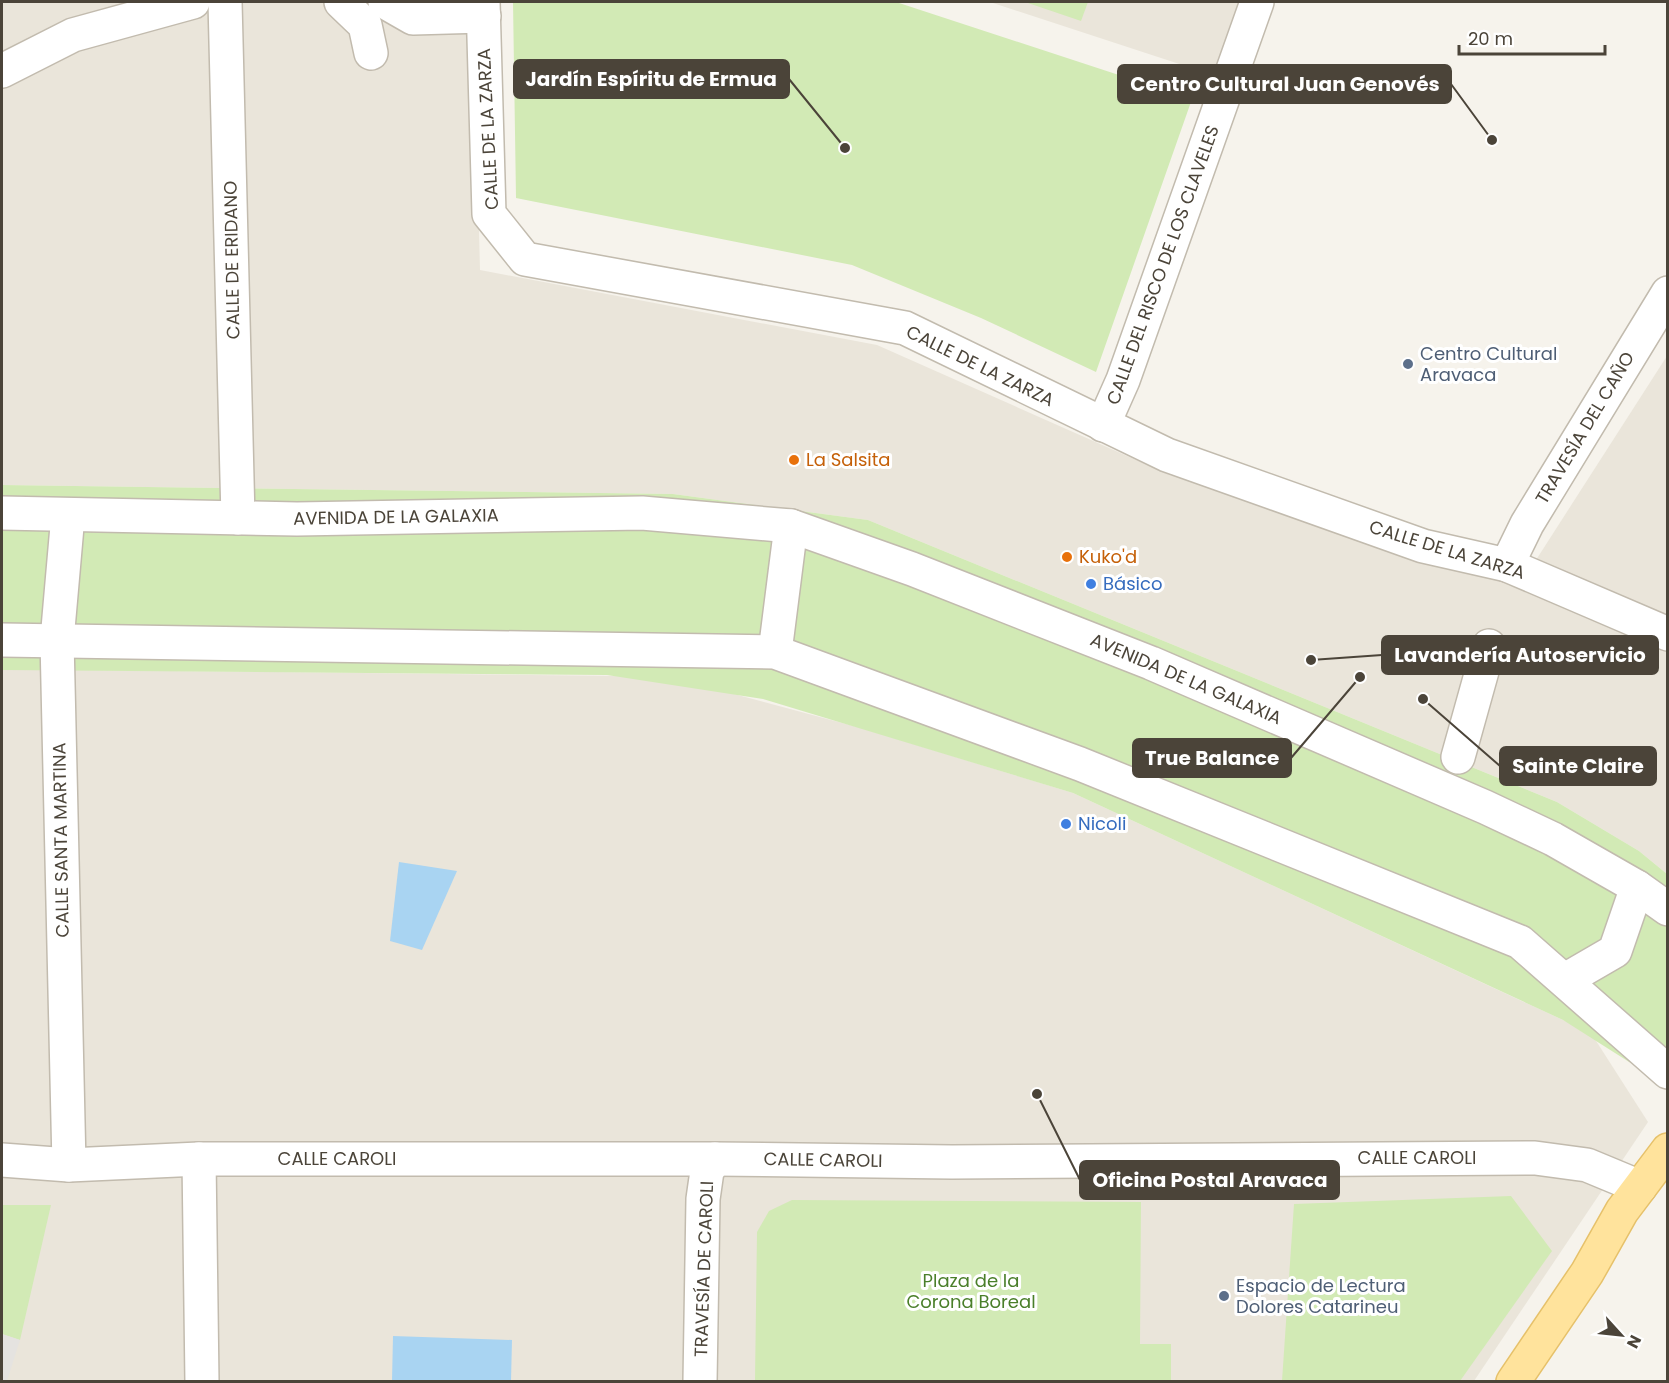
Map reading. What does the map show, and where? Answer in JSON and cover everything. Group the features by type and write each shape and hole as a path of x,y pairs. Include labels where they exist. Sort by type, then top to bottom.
{"main road":[{"path":"1513,1382 1587,1273 1622,1211 1668,1150"}],"street":[{"path":"2,71 73,36 193,2"},
{"name":"CALLE DE ERIDANO","path":"225,2 238,518"},
{"path":"341,2 365,25 371,52"},
{"path":"385,2 413,18 483,9"},
{"name":"CALLE DEL RISCO DE LOS CLAVELES","path":"1102,425 1123,380 1257,2"},
{"name":"CALLE DE LA ZARZA","path":"483,9 489,214 525,259 905,328 1167,455 1423,546 1508,565 1668,634"},
{"name":"TRAVESÍA DEL CAÑO","path":"1508,565 1527,524 1668,292"},
{"name":"AVENIDA DE LA GALAXIA","path":"2,513 238,518 642,513 791,526 912,569 1151,663 1485,807 1553,839 1637,887 1668,909"},
{"name":"CALLE SANTA MARTINA","path":"68,515 57,640 69,1165"},
{"path":"776,652 791,526"},
{"path":"2,640 776,652 1080,764 1446,910 1520,942 1668,1072"},
{"path":"1458,757 1489,646"},
{"path":"1565,980 1615,951 1637,887"},
{"name":"CALLE CAROLI","path":"2,1160 69,1165 199,1159 715,1159 952,1162 1535,1158 1587,1165 1640,1187"},
{"path":"199,1159 202,1382"},
{"name":"TRAVESÍA DE CAROLI","path":"700,1382 704,1199 707,1171 715,1159"}],"shaded area":[{"path":"2,2 473,2 480,270 877,345 1170,475 1489,570 1667,644 1667,874 1639,851 1557,802 868,520 673,494 2,485"},
{"path":"990,2 1246,2 1219,77"},
{"path":"1667,356 1667,618 1536,560"},
{"path":"2,669 620,676 719,690 861,728 1073,793 1591,1033 1648,1122 1474,1381 2,1382"},
{"path":"2,1334 20,1340 7,1381 2,1381"}],"green space":[{"path":"513,2 896,2 1192,99 1096,372 981,318 852,265 516,198"},
{"path":"1025,2 1088,2 1081,21"},
{"path":"2,485 673,494 868,520 1557,802 1639,851 1667,874 1667,1086 1563,1020 1073,793 763,699 607,675 2,670"},
{"path":"1511,1196 1552,1251 1460,1381 1282,1381 1294,1204"},
{"name":"Plaza de la Corona Boreal","path":"792,1200 1141,1202 1140,1344 1171,1344 1171,1381 755,1381 757,1232 769,1211"},
{"path":"2,1205 51,1205 20,1340 2,1334"}],"water":[{"path":"399,862 457,871 422,950 390,941"},
{"path":"393,1336 512,1340 511,1381 392,1381"}],"place":[{"name":"Centro Cultural Juan Genovés","path":"1492,140"},
{"name":"Jardín Espíritu de Ermua","path":"845,148"},
{"name":"Centro Cultural Aravaca","path":"1408,364"},
{"name":"La Salsita","path":"794,460"},
{"name":"Kuko'd","path":"1067,557"},
{"name":"Básico","path":"1091,584"},
{"name":"Lavandería Autoservicio","path":"1311,660"},
{"name":"True Balance","path":"1360,677"},
{"name":"Sainte Claire","path":"1423,699"},
{"name":"Nicoli","path":"1066,824"},
{"name":"Oficina Postal Aravaca","path":"1037,1094"},
{"name":"Espacio de Lectura Dolores Catarineu","path":"1224,1296"}]}
